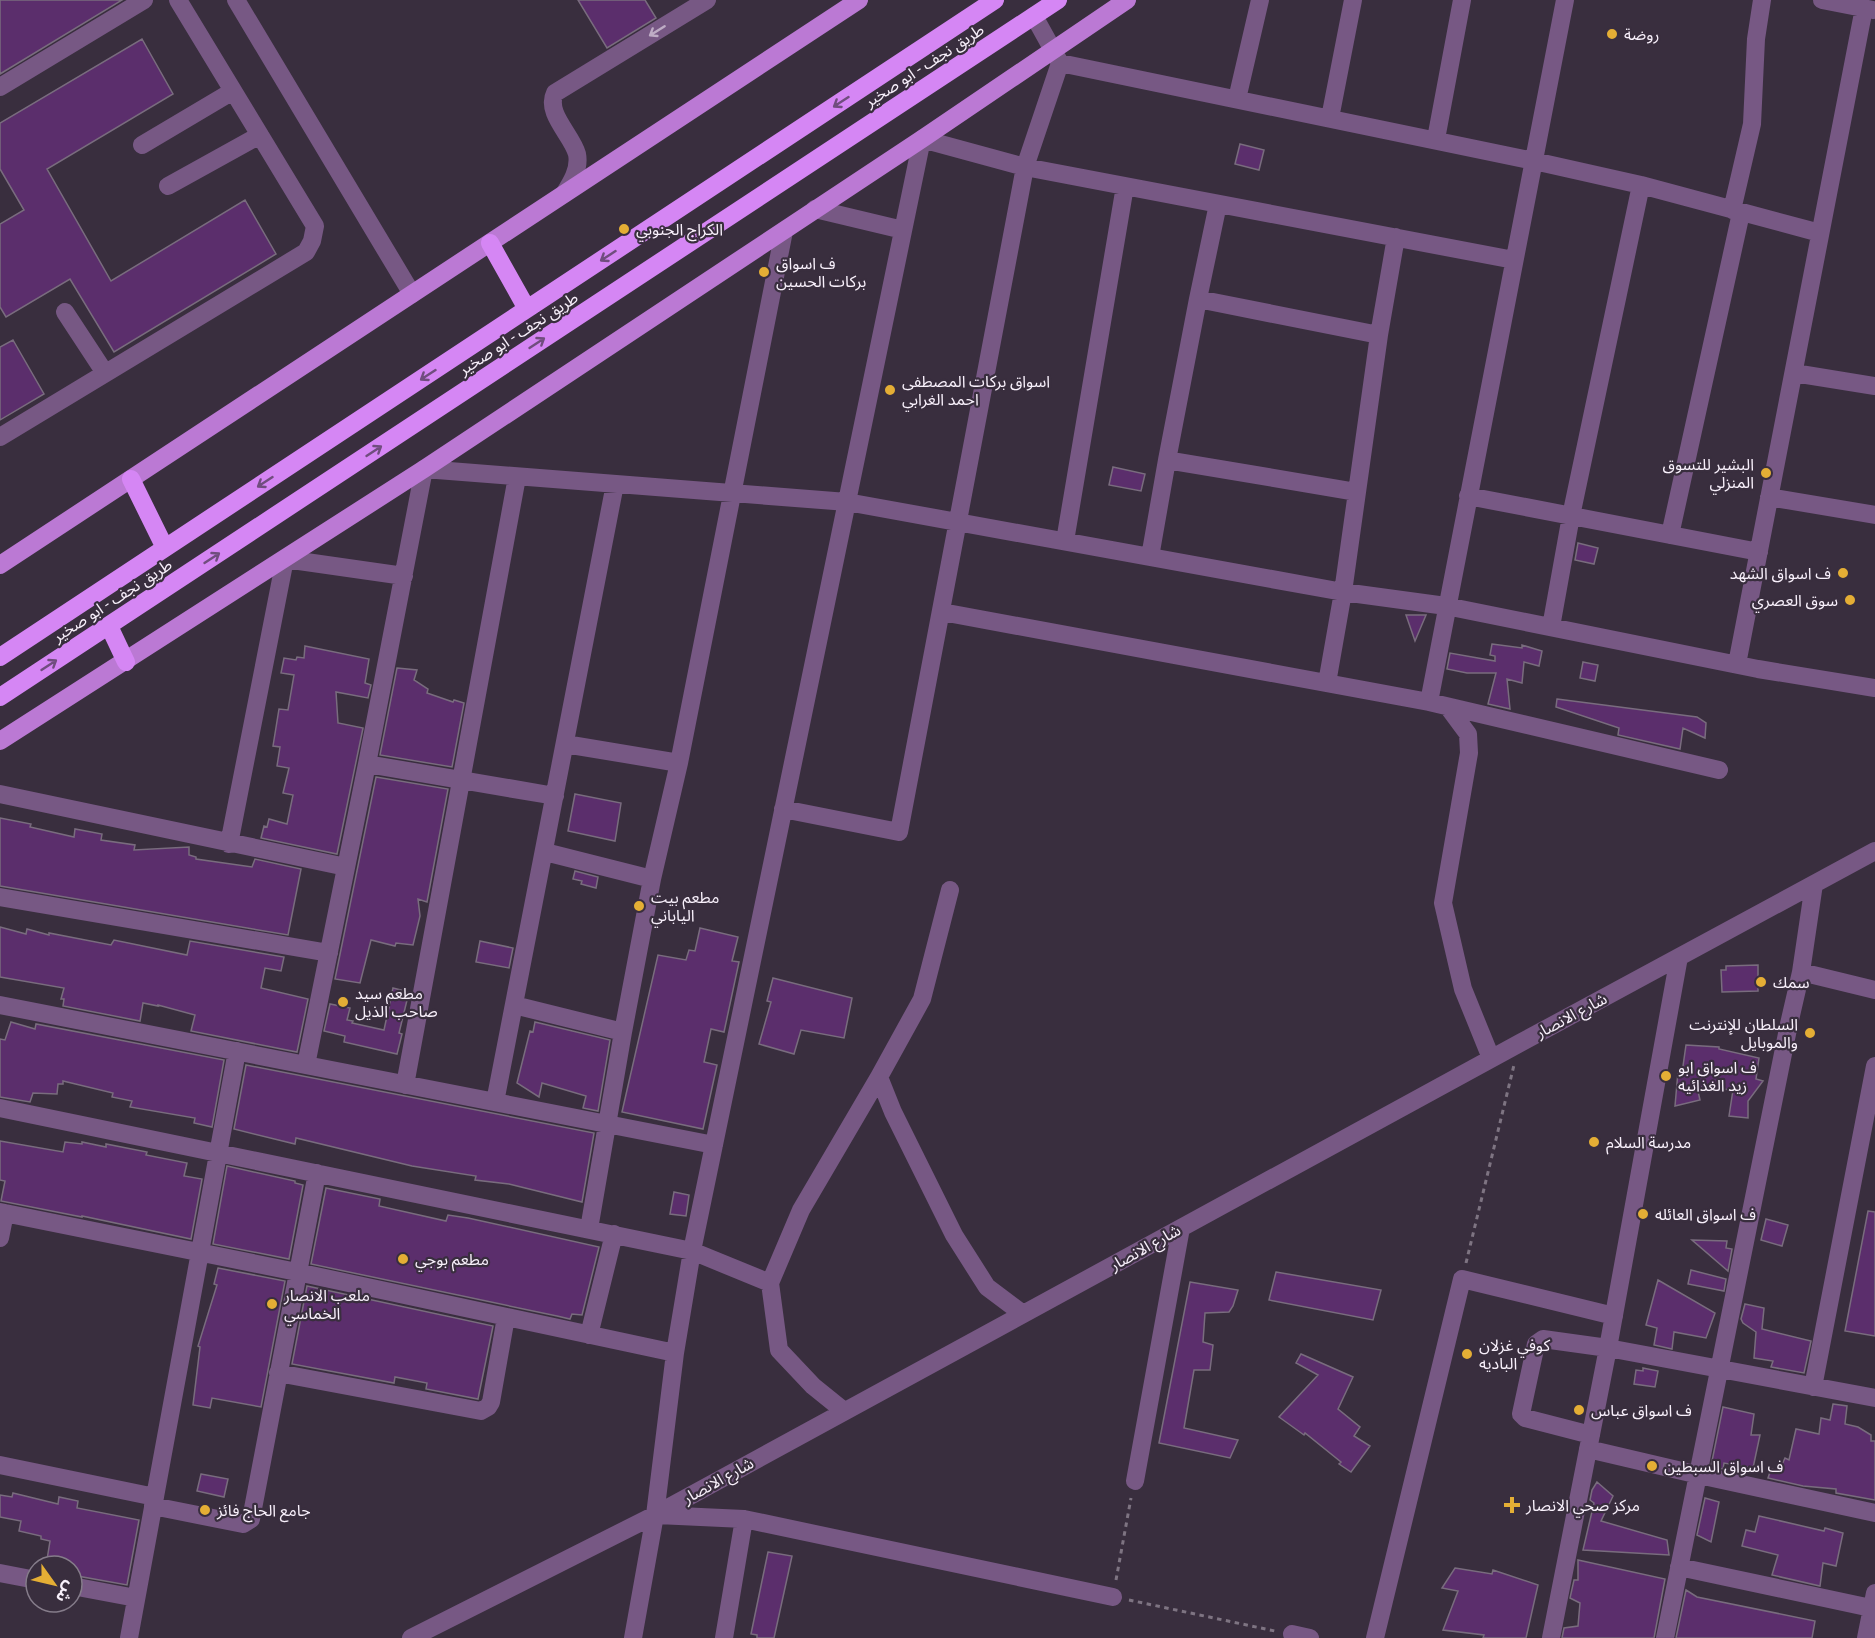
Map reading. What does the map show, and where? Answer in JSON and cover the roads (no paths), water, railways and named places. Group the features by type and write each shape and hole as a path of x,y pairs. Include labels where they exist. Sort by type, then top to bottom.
{"highway":[{"name":"طريق نجف - ابو صخير","path":"0,657 993,0"},
{"name":"طريق نجف - ابو صخير","path":"0,697 1058,0"},
{"path":"490,243 527,309"},
{"path":"131,479 165,548"},
{"path":"109,626 126,662"}],"main road":[{"path":"0,565 860,0"},
{"path":"0,741 424,469 922,139 1056,56 1127,0"}],"street":[{"path":"0,87 144,0"},
{"path":"0,437 306,252 312,241 315,226 178,0"},
{"path":"236,0 412,294"},
{"path":"564,194 576,171 577,154 553,107 555,93 707,0"},
{"path":"1237,99 1260,0"},
{"path":"1330,118 1353,0"},
{"path":"1436,139 1462,0"},
{"path":"1429,702 1565,0"},
{"path":"1670,535 1752,124 1756,39 1762,0"},
{"path":"1737,664 1820,233 1869,9 1822,0"},
{"path":"783,809 899,832 1025,167 1056,56 1035,16"},
{"path":"1056,56 1237,99 1436,139 1641,185 1820,233"},
{"path":"142,145 233,91"},
{"path":"168,186 260,135"},
{"path":"633,1638 655,1515 675,1353 692,1251 922,139 1025,167 1514,260"},
{"path":"1551,627 1571,516 1641,185"},
{"path":"1065,542 1125,186"},
{"path":"1150,557 1218,204"},
{"path":"815,209 903,230"},
{"path":"589,1229 622,1032 652,879 679,763 784,231"},
{"path":"1327,683 1343,592 1379,335 1396,237"},
{"path":"1198,299 1379,335"},
{"path":"65,312 105,373"},
{"path":"1794,373 1875,386"},
{"path":"1167,460 1357,492"},
{"path":"306,1065 424,469 847,502 1343,592 1446,606 1737,664 1875,688"},
{"path":"405,1085 517,477"},
{"path":"495,1102 615,484"},
{"path":"1468,496 1759,552"},
{"path":"1769,497 1875,515"},
{"path":"229,844 285,559 404,576"},
{"path":"942,612 1429,702 1719,770"},
{"path":"1448,706 1467,734 1469,753 1443,903 1463,989 1491,1058"},
{"path":"566,744 679,763"},
{"path":"367,764 555,796"},
{"path":"0,794 346,867"},
{"name":"شارع الانصار","path":"411,1638 655,1515 1875,851"},
{"path":"545,852 652,879"},
{"path":"1665,1638 1802,972 1814,884"},
{"path":"844,1411 813,1386 779,1350 770,1283 801,1210 922,999 950,890"},
{"path":"0,897 329,953"},
{"path":"1551,1638 1608,1348 1679,957"},
{"path":"1802,972 1875,990"},
{"path":"0,1005 714,1145"},
{"path":"514,1005 622,1032"},
{"path":"129,1638 237,1052"},
{"path":"1813,1387 1875,1066"},
{"path":"879,1077 893,1113 954,1236 987,1287 1023,1314"},
{"path":"0,1107 692,1251 770,1283"},
{"path":"0,1465 243,1524 249,1521 252,1516 317,1173"},
{"path":"0,1238 3,1213 297,1272 675,1353"},
{"path":"1134,1481 1181,1228"},
{"path":"589,1335 614,1234"},
{"path":"1375,1638 1462,1279 1614,1316"},
{"path":"278,1372 481,1411 491,1402 506,1317"},
{"path":"1875,1398 1608,1348 1543,1339 1536,1344 1521,1414 1525,1418 1590,1442 1699,1475 1875,1513"},
{"path":"655,1515 744,1519 1113,1597"},
{"path":"724,1638 744,1519"},
{"path":"1678,1567 1873,1600 1866,1638"},
{"path":"0,1573 24,1578"},
{"path":"84,1588 136,1598"},
{"path":"1292,1634 1310,1638"}],"place":[{"name":"روضة","path":"1612,34"},
{"name":"الكراج الجنوبي","path":"624,229"},
{"name":"ف اسواق بركات الحسين","path":"764,272"},
{"name":"اسواق بركات المصطفى احمد الغرابي","path":"890,390"},
{"name":"البشير للتسوق المنزلي","path":"1766,473"},
{"name":"ف اسواق الشهد","path":"1843,573"},
{"name":"سوق العصري","path":"1850,600"},
{"name":"مطعم بيت الياباني","path":"639,906"},
{"name":"سمك","path":"1761,982"},
{"name":"مطعم سيد صاحب الذيل","path":"343,1002"},
{"name":"السلطان للإنترنت والموبايل","path":"1810,1033"},
{"name":"ف اسواق ابو زيد الغذائيه","path":"1666,1076"},
{"name":"مدرسة السلام","path":"1594,1142"},
{"name":"ف اسواق العائله","path":"1643,1214"},
{"name":"مطعم بوجي","path":"403,1259"},
{"name":"ملعب الانصار الخماسي","path":"272,1304"},
{"name":"كوفي غزلان الباديه","path":"1467,1354"},
{"name":"ف اسواق عباس","path":"1579,1410"},
{"name":"ف اسواق السبطين","path":"1652,1466"},
{"name":"مركز صحي الانصار","path":"1512,1505"},
{"name":"جامع الحاج فائز","path":"205,1510"}]}
